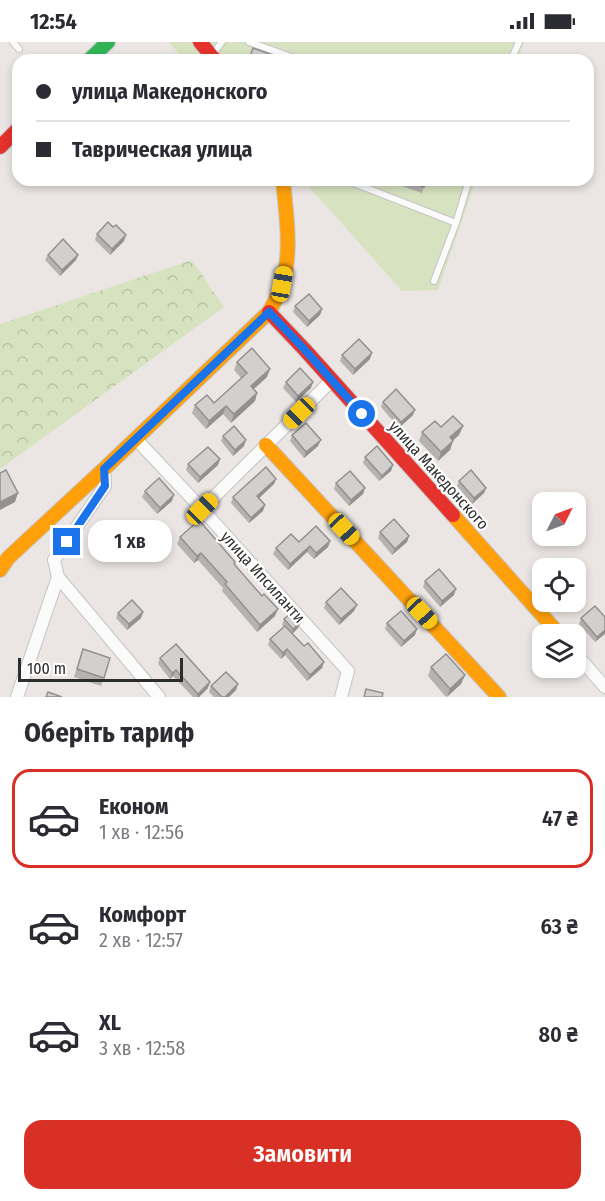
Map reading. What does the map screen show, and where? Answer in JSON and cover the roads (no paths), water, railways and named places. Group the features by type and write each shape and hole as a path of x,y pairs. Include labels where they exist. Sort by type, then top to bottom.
{"street":[{"path":"95,54 108,42"},
{"path":"200,42 210,54"},
{"path":"0,147 12,135"},
{"path":"0,570 8,558 269,312 282,284 287,255 288,229 284,186"},
{"name":"улица Македонского","path":"269,312 550,624"},
{"path":"202,509 332,380"},
{"name":"улица Ипсиланти","path":"135,438 348,671 341,697"},
{"path":"266,446 499,697"},
{"path":"104,469 105,486 54,560 58,577 159,697"},
{"path":"17,697 58,577"},
{"path":"586,665 605,687"}],"lane":[{"path":"13,42 19,49"},
{"path":"249,42 283,54"},
{"path":"361,186 456,223"},
{"path":"434,281 467,186"}]}
